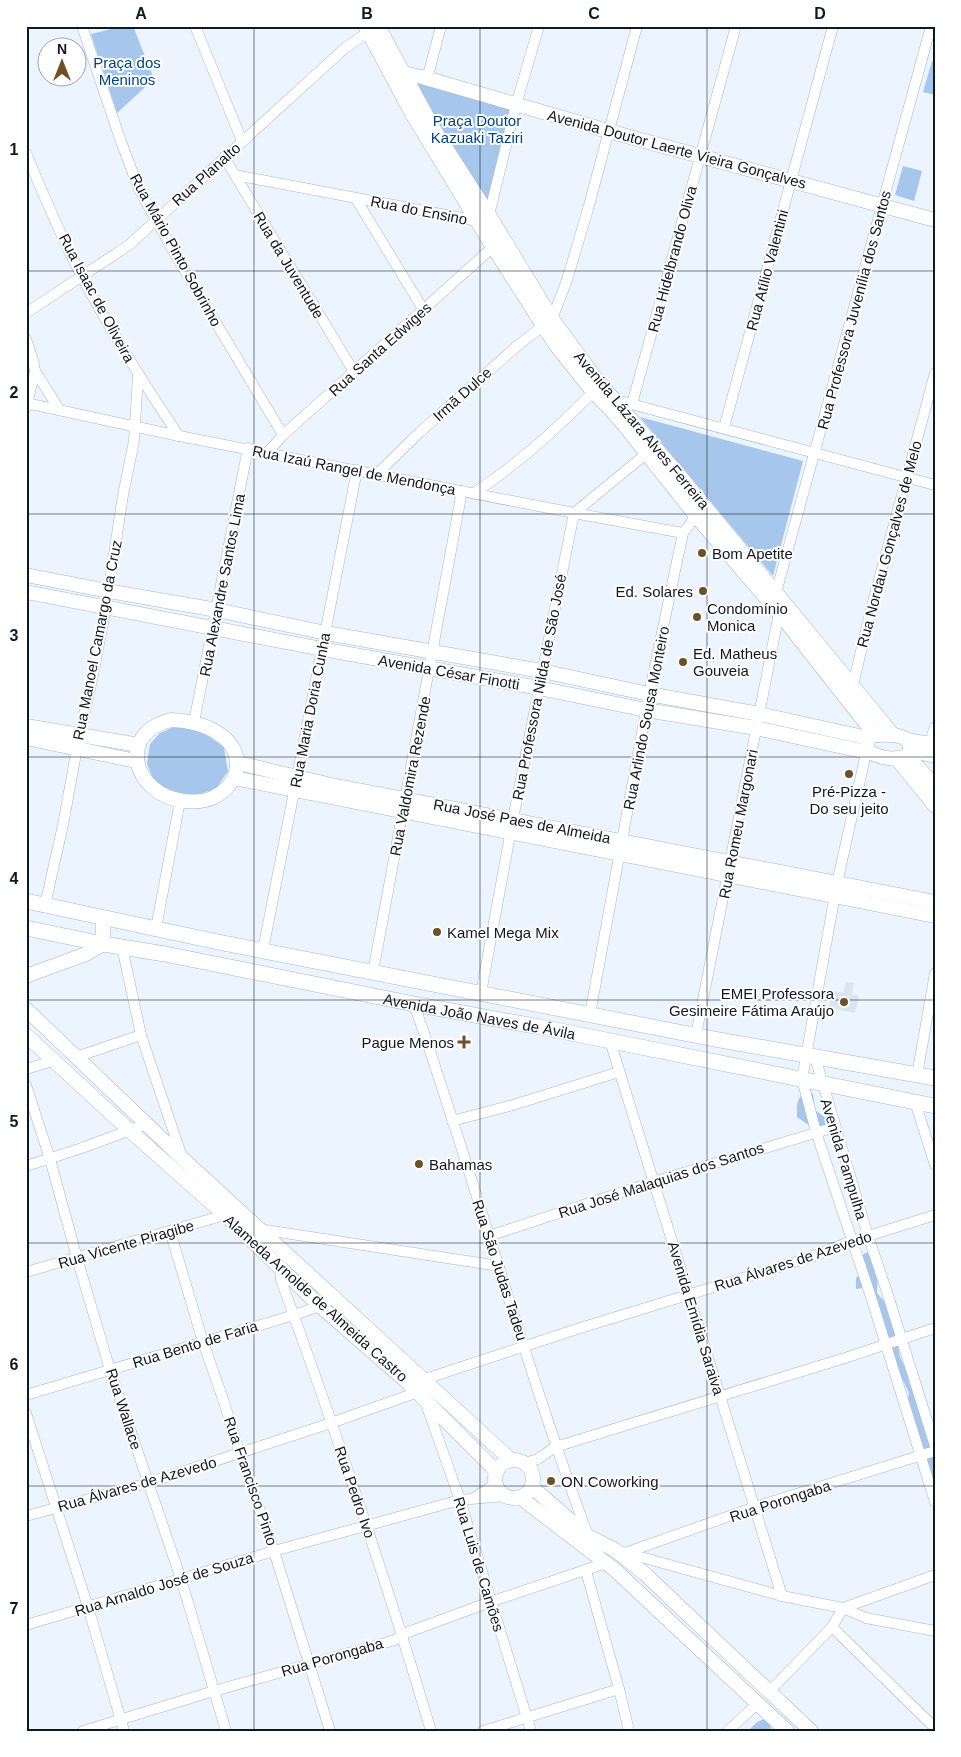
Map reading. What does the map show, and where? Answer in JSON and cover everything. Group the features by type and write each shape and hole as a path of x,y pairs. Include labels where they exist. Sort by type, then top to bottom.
{"main road":[{"name":"Avenida Lázara Alves Ferreira","path":"372,28 398,76 440,138 484,218 547,322 554,344 593,392 651,451 730,546 779,612 869,745"},
{"name":"Avenida Doutor Laerte Vieira Gonçalves","path":"398,76 427,79 608,131 935,220"},
{"name":"Avenida Lázara Alves Ferreira","path":"484,218 493,247 547,322 616,400 696,516 730,546 776,592 893,735"},
{"name":"Avenida César Finotti","path":"26,575 217,610 326,633 542,671 649,694 759,714 869,745"},
{"name":"Avenida César Finotti","path":"26,592 322,649 539,688 646,710 869,745"},
{"path":"171,720 194,722 202,724 226,738 235,753 238,763 234,778 225,789 214,797 200,802 180,800 160,794 145,780 136,761 138,746 142,737 159,722 171,720"},
{"path":"26,726 136,761"},
{"path":"933,748 905,751 878,756 869,745 893,735 905,751 935,786"},
{"path":"26,738 138,746"},
{"path":"905,751 935,806"},
{"name":"Rua José Paes de Almeida","path":"238,763 296,783"},
{"name":"Rua José Paes de Almeida","path":"234,778 296,783 836,889 935,902"},
{"name":"Rua José Paes de Almeida","path":"836,889 935,916"},
{"name":"Avenida João Naves de Ávila","path":"26,901 103,919 696,1035 935,1078"},
{"path":"26,976 86,954 103,944 103,919"},
{"name":"Avenida João Naves de Ávila","path":"26,928 414,1004 543,1027 935,1106"},
{"name":"Alameda Arnolde de Almeida Castro","path":"26,1009 258,1229 320,1306 421,1390 511,1460"},
{"name":"Alameda Arnolde de Almeida Castro","path":"26,1034 53,1061 225,1215 284,1263 333,1298 421,1390 496,1478"},
{"path":"521,1498 532,1487 534,1478 532,1465 511,1460 505,1463 496,1478 498,1490 505,1496 521,1498 622,1576 787,1731"},
{"path":"532,1487 588,1536 620,1552 811,1731"}],"street":[{"name":"Rua Mário Pinto Sobrinho","path":"82,26 129,166 156,221 283,435"},
{"path":"195,26 242,141"},
{"path":"427,79 441,26"},
{"name":"Rua do Ensino","path":"236,175 290,184 356,199 484,218 538,26"},
{"path":"547,322 567,280 586,218 637,26"},
{"name":"Rua Hidelbrando Oliva","path":"632,404 736,26"},
{"name":"Rua Atílio Valentini","path":"724,428 833,26"},
{"name":"Rua Professora Juvenília dos Santos","path":"776,592 931,26"},
{"name":"Rua Planalto","path":"26,313 129,245 176,200 345,48 372,28"},
{"name":"Rua Isaac de Oliveira","path":"26,153 45,199 81,275 138,375 179,436"},
{"name":"Rua da Juventude","path":"224,158 354,372"},
{"path":"356,199 423,309"},
{"name":"Rua Santa Edwiges","path":"268,452 283,435 493,247"},
{"name":"Irmã Dulce","path":"377,474 420,432 547,322"},
{"path":"26,339 34,360 35,372 27,405"},
{"path":"35,372 59,409"},
{"name":"Rua Nordau Gonçalves de Melo","path":"853,686 906,477 935,373"},
{"name":"Rua Manoel Camargo da Cruz","path":"46,905 106,607 123,495 134,441 138,375"},
{"path":"474,493 537,445 572,414 593,392"},
{"path":"616,400 935,485"},
{"name":"Rua Izaú Rangel de Mendonça","path":"27,405 59,409 179,436 682,533"},
{"name":"Rua Alexandre Santos Lima","path":"194,722 248,448"},
{"path":"574,513 651,451"},
{"name":"Rua Maria Doria Cunha","path":"263,950 357,470"},
{"name":"Rua Valdomira Rezende","path":"373,972 462,491"},
{"name":"Rua Professora Nilda de São José","path":"481,993 574,513"},
{"name":"Rua Arlindo Sousa Monteiro","path":"590,1014 649,694 682,533 696,516"},
{"name":"Rua Romeu Margonari","path":"696,1035 779,612"},
{"path":"933,748 935,727"},
{"path":"802,1079 810,1056 836,889 869,745"},
{"path":"156,928 180,800"},
{"path":"122,946 142,1035 183,1159"},
{"path":"917,1075 935,973"},
{"name":"Rua São Judas Tadeu","path":"414,1004 556,1447 588,1536"},
{"path":"76,1057 142,1035"},
{"name":"Avenida Emídia Saraiva","path":"610,1041 782,1596"},
{"name":"Avenida Pampulha","path":"810,1056 822,1084 935,1446"},
{"path":"26,1069 53,1061"},
{"path":"452,1121 513,1105 619,1072"},
{"name":"Avenida Pampulha","path":"802,1079 816,1132 870,1294 935,1502"},
{"name":"Rua Wallace","path":"26,1085 50,1159 76,1258 110,1370 181,1579 226,1731"},
{"path":"915,1102 935,1165"},
{"path":"26,1166 147,1124"},
{"name":"Rua José Malaquias dos Santos","path":"489,1236 653,1182 835,1127"},
{"name":"Rua Vicente Piragibe","path":"26,1272 225,1215"},
{"name":"Rua Álvares de Azevedo","path":"26,1516 148,1483 240,1454 421,1390 525,1346 806,1259 852,1241 935,1215"},
{"path":"258,1229 499,1266"},
{"name":"Rua Francisco Pinto","path":"170,1231 203,1342 274,1551 330,1731"},
{"name":"Rua Pedro Ivo","path":"284,1263 281,1280 332,1423 403,1634 431,1731"},
{"path":"870,1294 886,1289"},
{"name":"Rua Bento de Faria","path":"26,1395 294,1315 320,1306 333,1298"},
{"path":"532,1465 556,1447 721,1397 935,1328"},
{"name":"Rua Luis de Camões","path":"421,1390 460,1500 531,1731"},
{"path":"26,1413 88,1607 124,1731"},
{"name":"Rua Porongaba","path":"620,1552 755,1507 935,1451"},
{"name":"Rua Arnaldo José de Souza","path":"475,1497 496,1478"},
{"name":"Rua Arnaldo José de Souza","path":"26,1624 274,1551 460,1500 475,1497 491,1498 505,1496"},
{"path":"620,1552 782,1596 843,1608 866,1618 935,1631"},
{"name":"Rua Porongaba","path":"83,1731 214,1691 395,1640 403,1634 490,1602 606,1563"},
{"path":"586,1571 630,1731"},
{"path":"770,1691 832,1627 843,1608 935,1574"},
{"path":"832,1627 935,1728"},
{"path":"484,1731 620,1689"},
{"path":"728,1731 758,1703"}],"shaded area":[{"name":"EMEI Professora Gesimeire Fátima Araújo","path":"846,982 854,983 852,994 859,996 855,1013 829,1008 833,991 843,993"}],"green space":[{"name":"Praça dos Meninos","path":"123,26 133,26 154,79 117,113 91,34"},
{"path":"932,61 935,62 935,95 923,92"},
{"name":"Praça Doutor Kazuaki Taziri","path":"404,72 516,105 490,214"},
{"path":"903,166 922,171 914,201 895,195"},
{"path":"640,417 803,461 773,576"},
{"path":"174,727 201,733 224,748 228,771 216,789 191,796 172,792 154,781 147,764 150,744 160,733"},
{"path":"804,1092 813,1094 815,1110 830,1121 830,1125 825,1129 810,1126 797,1117 798,1101"},
{"path":"870,1252 878,1270 877,1293 891,1309 900,1357 908,1374 909,1383 930,1441 935,1467 935,1494 908,1400 909,1393 899,1372 870,1287 856,1289 856,1278 864,1270 863,1255"},
{"path":"764,1719 770,1724 772,1731 748,1731 757,1722"}],"place":[{"name":"Bom Apetite","path":"702,553"},
{"name":"Ed. Solares","path":"703,591"},
{"name":"Condomínio Monica","path":"697,617"},
{"name":"Ed. Matheus Gouveia","path":"683,662"},
{"name":"Pré-Pizza - Do seu jeito","path":"849,774"},
{"name":"Kamel Mega Mix","path":"437,932"},
{"name":"EMEI Professora Gesimeire Fátima Araújo","path":"844,1002"},
{"name":"Pague Menos","path":"464,1042"},
{"name":"Bahamas","path":"419,1164"},
{"name":"ON Coworking","path":"551,1481"}]}
